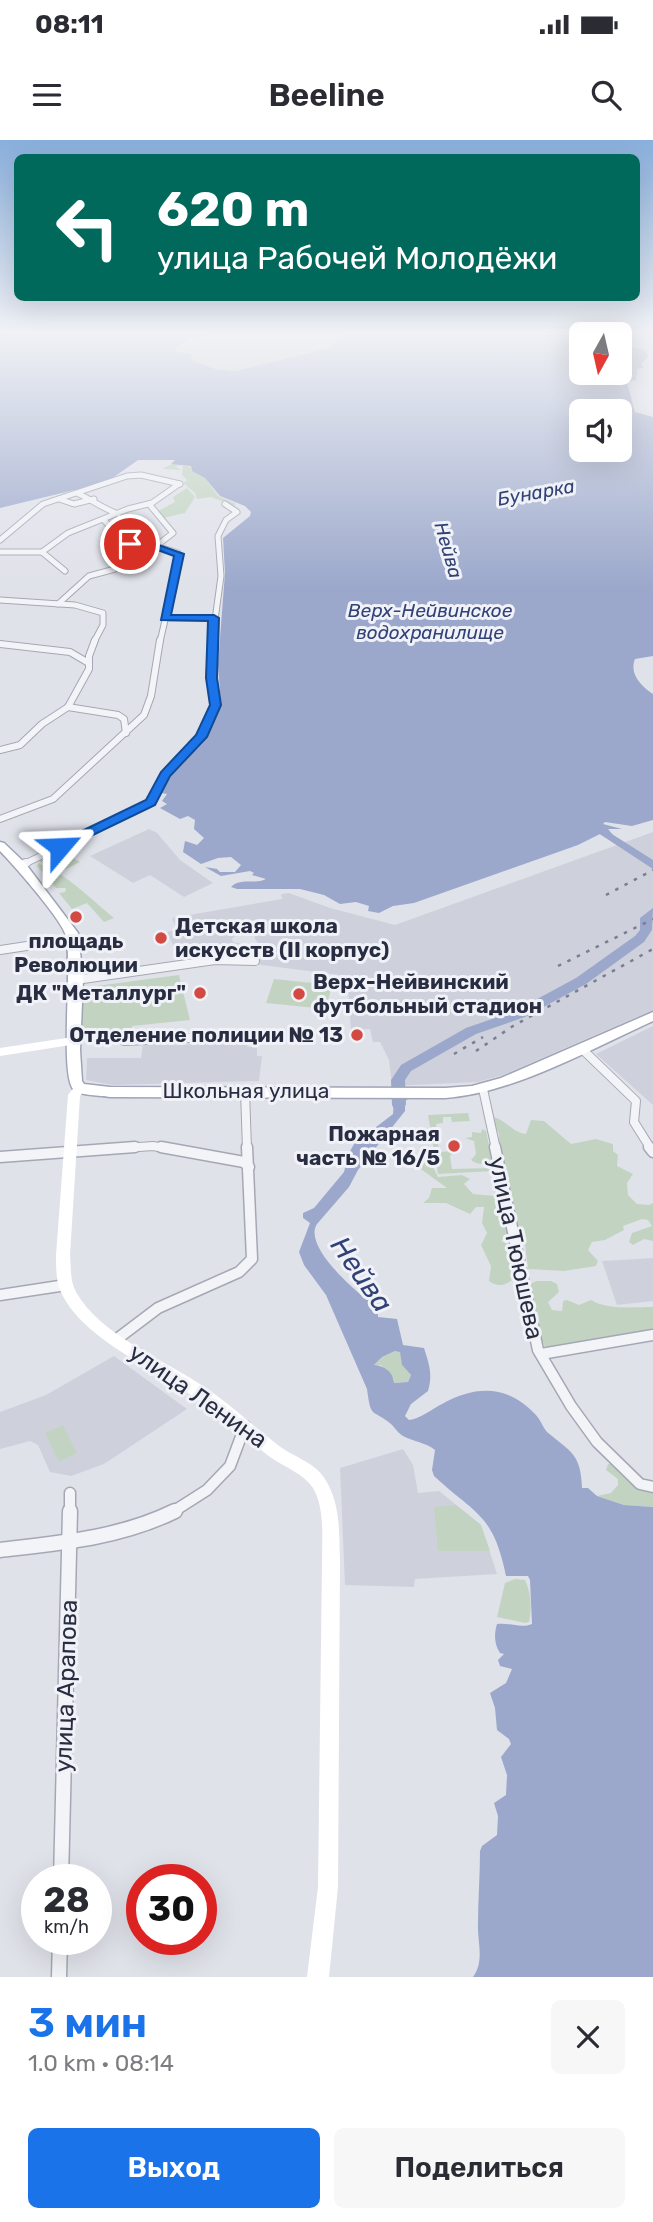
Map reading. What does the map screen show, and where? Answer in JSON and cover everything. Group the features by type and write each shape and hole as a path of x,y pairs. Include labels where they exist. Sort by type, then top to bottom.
{"main road":[{"path":"0,845 21,866 67,925 73,939 76,980 73,1041 75,1082 80,1088"},
{"name":"Школьная улица","path":"80,1088 110,1092 412,1093 483,1089 653,1016"}],"street":[{"path":"0,540 34,510 133,474 180,484 149,504 64,536 42,552 0,552"},
{"path":"77,493 99,507 118,514"},
{"path":"59,499 74,504 97,498"},
{"path":"149,504 173,533 156,546"},
{"path":"21,866 140,809 153,800 165,775 201,737 216,705 211,678 214,618 221,576 218,536 226,520 237,512 225,504"},
{"path":"104,520 111,528 111,554"},
{"path":"0,819 53,799 140,720 150,702 179,554 156,546 127,545 116,561 115,569 95,571 76,584 58,604"},
{"path":"42,552 65,571"},
{"path":"0,600 87,607 103,613 104,624 87,662 88,670 68,708 42,724 20,745 0,750"},
{"path":"165,618 214,618"},
{"path":"0,644 70,652 87,662"},
{"path":"68,708 121,717 126,724 126,733"},
{"path":"0,950 73,939"},
{"path":"76,980 215,960 255,961"},
{"path":"124,1041 256,1035 272,1039"},
{"path":"0,1052 73,1041"},
{"path":"582,1048 636,1101 632,1108 632,1121 653,1152"},
{"path":"0,1295 66,1285 63,1255 69,1154 74,1095 80,1088"},
{"name":"улица Тююшева","path":"483,1089 538,1350 571,1406 597,1442 640,1484 653,1487"},
{"path":"117,1339 158,1308 239,1272 249,1264 254,1254 249,1224 245,1091"},
{"path":"0,1157 153,1146 244,1162 249,1167"},
{"name":"улица Ленина","path":"66,1285 72,1298 85,1313 155,1366 186,1383 316,1480 324,1495 329,1521 328,1887 318,1977"},
{"path":"541,1354 653,1335"},
{"path":"0,1550 118,1535 170,1515 195,1499 232,1465 245,1426"},
{"name":"улица Арапова","path":"61,1864 71,1541 70,1493"},
{"path":"59,1977 60,1955"}],"shaded area":[{"path":"149,829 157,833 180,860 213,883 184,897 150,875 133,883 90,856"},
{"path":"653,832 653,1010 503,1075 478,1082 392,1086 389,1060 380,1042 373,1042 370,1029 351,1030 347,976 254,964 257,956 252,955 260,946 255,934 249,931 240,932 232,939 233,942 243,944 177,954 167,932 177,930 172,918 282,899 281,894 289,893 330,908 395,925"},
{"path":"653,1026 653,1105 596,1054"},
{"path":"206,1041 249,1042 247,1047 257,1047 257,1056 262,1056 259,1081 112,1085 86,1080 87,1058 141,1058 143,1044 185,1045"},
{"path":"653,1258 653,1301 617,1305 602,1261"},
{"path":"114,1356 187,1409 104,1464 71,1476 50,1472 38,1445 30,1441 0,1449 0,1412 46,1395"},
{"path":"403,1449 413,1465 418,1493 439,1491 481,1525 497,1574 415,1579 414,1587 345,1585 340,1468"}],"green space":[{"path":"174,463 183,465 175,466 181,470 162,469"},
{"path":"183,465 191,467 192,471 205,478 218,496 236,504 234,506 211,497 197,499 195,493 183,483 187,480 182,475"},
{"path":"187,488 195,497 185,513 163,518 158,511 175,502 173,497"},
{"path":"61,850 51,855 54,858 46,862 56,869 69,862 66,860 69,858 56,854 62,851 80,862 58,873 114,918 104,922 87,903 72,909 59,893 65,892 66,888 56,888 37,866 39,863 56,873 37,859"},
{"path":"179,975 190,1020 132,1026 131,1038 116,1038 116,1032 79,1034 81,988"},
{"name":"Верх-Нейвинский футбольный стадион","path":"274,979 332,985 326,1009 266,1003"},
{"path":"468,1113 470,1121 452,1122 451,1117 443,1117 443,1123 436,1124 439,1152 455,1151 450,1156 452,1169 491,1168 493,1171 438,1174 428,1115"},
{"path":"491,1116 526,1134 531,1120 544,1121 571,1144 596,1139 613,1144 613,1151 618,1155 617,1166 633,1174 627,1183 628,1195 637,1204 653,1203 653,1241 644,1239 633,1245 629,1242 632,1233 652,1226 648,1220 642,1219 623,1226 624,1230 605,1240 592,1242 588,1250 598,1261 596,1266 564,1271 528,1269 525,1244 499,1149 499,1134"},
{"path":"482,1129 486,1131 492,1159 484,1163 473,1162 471,1160 476,1154 474,1141 465,1138 472,1137 472,1132 481,1133"},
{"path":"417,1157 430,1161 438,1177 462,1175 470,1179 464,1184 473,1194 494,1196 494,1190 497,1192 497,1201 502,1208 508,1236 501,1241 508,1244 515,1264 512,1280 500,1285 489,1281 491,1266 481,1245 487,1233 482,1223 484,1207 476,1207 470,1214 446,1203 423,1203 429,1198 432,1188 447,1188 418,1167"},
{"path":"537,1281 557,1284 559,1292 548,1302 552,1310 562,1311 563,1301 567,1300 579,1305 591,1300 612,1307 653,1307 653,1331 545,1347 540,1337 529,1288 530,1284"},
{"path":"401,1351 402,1365 411,1375 408,1382 393,1383 394,1379 381,1365 373,1366 382,1357"},
{"path":"63,1425 77,1453 59,1462 45,1433"},
{"path":"608,1464 612,1464 653,1492 653,1507 624,1505 597,1496 611,1493 618,1485 618,1479 606,1470"},
{"path":"456,1505 481,1525 490,1551 438,1551 434,1507"},
{"path":"515,1579 525,1580 527,1585 530,1601 529,1622 497,1617 505,1583"}],"water":[{"name":"Верх-Нейвинское водохранилище","path":"0,417 569,417 569,462 632,462 632,417 653,417 653,656 635,659 634,670 640,683 653,694 653,820 632,826 605,822 603,824 622,829 608,829 613,835 606,837 600,834 578,845 379,913 368,911 369,906 356,902 340,904 324,895 300,889 231,887 239,882 266,879 252,875 254,873 250,871 221,876 205,867 220,872 235,872 241,865 231,857 201,864 183,852 185,841 197,845 204,838 194,829 195,820 188,816 180,819 160,808 167,804 162,801 167,794 161,793 175,769 209,734 221,706 218,664 225,573 223,538 250,516 251,512 245,506 220,496 205,478 192,471 191,466 171,464 175,460 138,460 111,479 0,508"},
{"path":"395,1086 401,1086 408,1099 405,1101 405,1111 358,1170 349,1187 317,1224 315,1232 321,1252 337,1272 361,1295 377,1298 378,1317 397,1319 403,1345 424,1348 430,1374 428,1391 411,1404 405,1416 409,1420 417,1418 467,1393 503,1393 525,1404 547,1432 573,1455 579,1468 582,1488 588,1488 597,1496 624,1505 653,1507 653,1977 473,1977 480,1957 480,1851 482,1846 497,1835 498,1816 494,1803 506,1795 507,1775 501,1757 511,1744 509,1739 497,1730 495,1708 490,1693 506,1683 512,1669 500,1666 498,1660 504,1654 500,1653 497,1646 495,1631 497,1624 532,1624 530,1580 528,1576 506,1576 501,1555 489,1527 472,1508 434,1476 432,1470 435,1450 402,1435 373,1412 367,1389 326,1295 304,1265 299,1252 310,1223 303,1218 303,1213 314,1208 344,1172 354,1144 393,1114","holes":["395,1351 400,1352 402,1365 411,1375 408,1382 394,1383 387,1370 374,1365 382,1357"]}],"waterway":[{"name":"Нейва","path":"596,827 617,841"},
{"name":"Нейва","path":"621,844 653,865"},
{"name":"Нейва","path":"399,1105 398,1080 406,1068 471,1031 520,1014 581,981 640,939 646,930 646,918 653,912"}],"railway":[{"path":"606,895 653,870"},
{"path":"558,966 653,919"},
{"path":"476,1051 513,1026 653,949"},
{"path":"454,1054 483,1037"}],"place":[{"name":"площадь Революции","path":"76,917"},
{"name":"Детская школа искусств (II корпус)","path":"161,938"},
{"name":"ДК \"Металлург\"","path":"200,993"},
{"name":"Верх-Нейвинский футбольный стадион","path":"299,994"},
{"name":"Отделение полиции № 13","path":"357,1035"},
{"name":"Пожарная часть № 16/5","path":"454,1146"}],"route":[{"path":"60,847 151,802 165,775 201,737 216,705 211,678 214,618 165,618 179,554 156,546 130,544"}],"water label":[{"name":"Бунарка","path":"536,492"}]}
